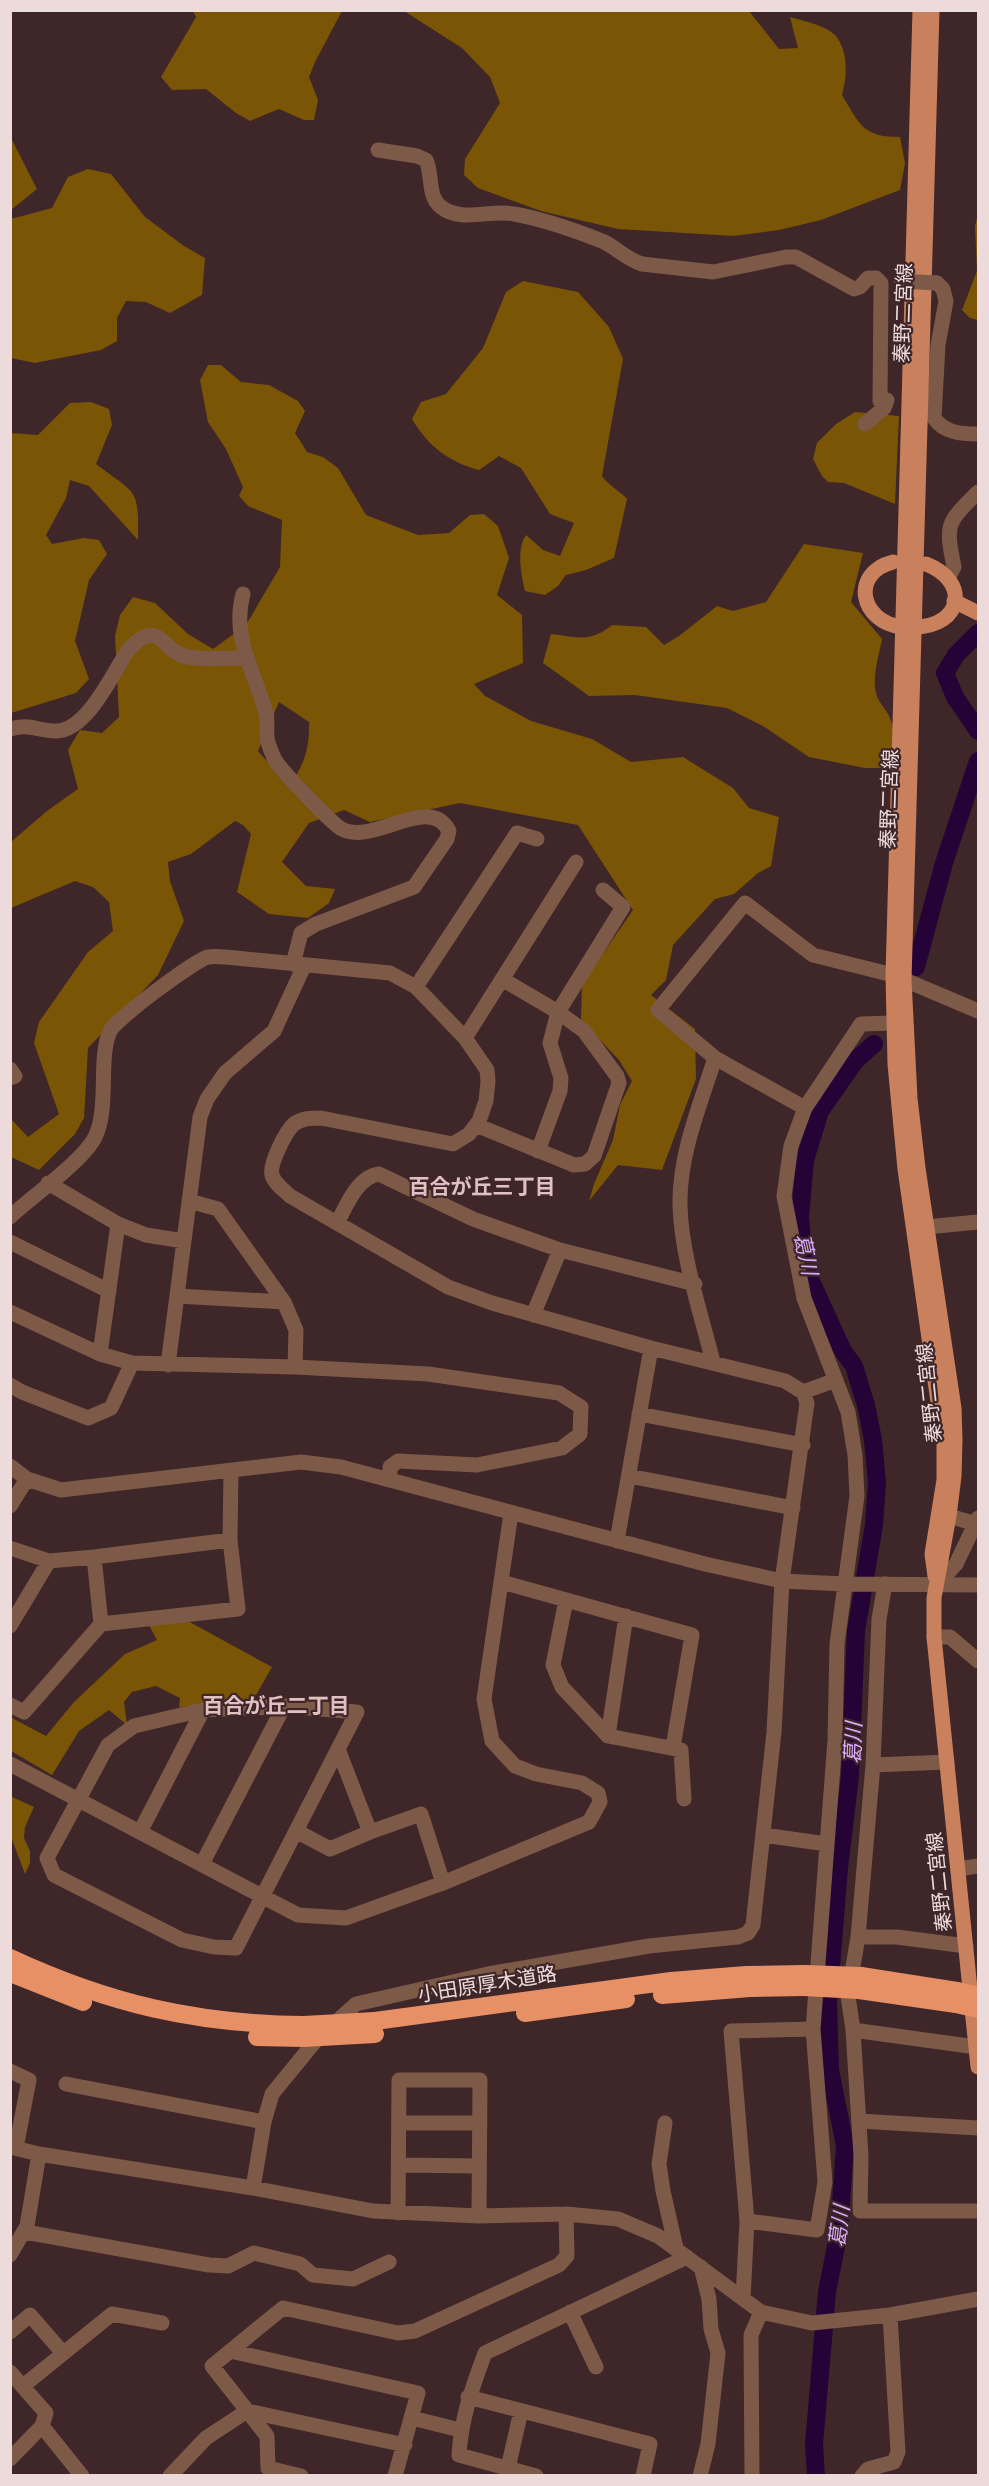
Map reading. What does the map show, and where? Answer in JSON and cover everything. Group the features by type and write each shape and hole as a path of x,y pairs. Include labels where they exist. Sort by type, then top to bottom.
{"highway":[{"path":"10,1946 39,1972"},
{"name":"小田原厚木道路","path":"10,1958 98,1995 148,2009 304,2032"},
{"name":"小田原厚木道路","path":"10,1972 96,2007 144,2020 198,2031 253,2037 375,2028 804,1980 860,1983 956,1998 978,1996"},
{"name":"小田原厚木道路","path":"956,1998 978,2009"}],"main road":[{"name":"秦野二宮線","path":"920,10 900,976 920,1228 944,1444 944,1480 932,1554 936,1585 934,1637 966,1946 974,1977 978,2067"},
{"name":"秦野二宮線","path":"933,10 908,627 905,926 894,1023 897,1094 954,1408 954,1476 944,1558 936,1585"},
{"path":"893,562 880,567 872,574 865,594 867,605 873,614 891,626 928,627 946,618 954,601 954,591 948,578 937,568 926,564"},
{"path":"954,601 978,613"}],"street":[{"path":"378,150 417,156 426,160 433,198 441,208 452,213 464,215 510,213 526,216 603,242 642,264 713,272 796,257 854,289 860,287 868,278 876,278 881,283 880,401 884,408"},
{"path":"866,424 884,408 888,396 886,356 890,292 894,283 901,281 937,283 943,289 946,301 938,345 934,418 939,425 949,430 978,434"},
{"path":"948,578 954,567 948,538 949,526 955,515 978,492"},
{"path":"168,1365 200,1117 207,1099 225,1073 274,1031 298,965 301,933 316,924 414,887 436,856 449,831 444,821 430,815 363,832 351,832 340,828 292,780 275,760 267,738 267,716 245,658 240,639 239,610 243,594"},
{"path":"10,729 23,725 58,731 80,723 128,650 138,639 147,635 163,641 184,657 245,658"},
{"path":"416,987 517,833 537,839"},
{"path":"465,1038 576,862"},
{"path":"538,1152 560,1091 561,1078 550,1043 558,1012 623,907 603,890"},
{"path":"805,1108 714,1058 658,1010 745,903 813,955 900,976 978,1011"},
{"path":"10,1217 86,1151 96,1135 103,1102 105,1058 110,1031 121,1017 166,986 189,966 207,957 226,957 390,973 416,987 465,1038 483,1062 488,1081 486,1101 476,1125 469,1134 453,1144 321,1118 306,1119 296,1123 289,1130 278,1151 271,1174 275,1181 290,1196 448,1287 492,1303 651,1348 785,1381 803,1392 807,1403 803,1445 782,1581 774,1732 753,1925 748,1933 738,1937 649,1946 499,1972 356,2004 317,2039 276,2086 268,2102 252,2188"},
{"path":"476,1125 574,1165 585,1164 594,1156 619,1083 617,1076 584,1031 558,1012 502,980"},
{"path":"747,2221 817,2230 825,2182 813,2029 836,1740 837,1644 848,1584 857,1497 855,1455 848,1412 804,1298 784,1196 791,1146 805,1108 861,1024 894,1023"},
{"path":"713,1362 683,1236 680,1204 688,1146 714,1058"},
{"path":"10,1069 15,1076 10,1078"},
{"path":"337,1223 360,1184 369,1175 379,1174 472,1219 560,1250 694,1284"},
{"path":"48,1183 118,1224 146,1234 184,1241"},
{"path":"189,1201 218,1209 284,1302 296,1330 295,1367"},
{"path":"920,1228 978,1222"},
{"path":"100,1354 118,1224"},
{"path":"10,1242 109,1291"},
{"path":"533,1315 560,1250"},
{"path":"177,1296 284,1302"},
{"path":"10,1312 100,1354 132,1363 295,1367 439,1376 559,1393 581,1407 580,1434 562,1448 477,1465 398,1461 390,1467 390,1480"},
{"path":"617,1541 651,1348"},
{"path":"10,1385 88,1418 111,1408 132,1363"},
{"path":"803,1392 836,1380"},
{"path":"639,1414 803,1445"},
{"path":"10,1466 27,1479 61,1490 301,1462 341,1467 705,1564 782,1581 978,1585"},
{"path":"10,1705 24,1712 101,1624 238,1609 230,1540 231,1470"},
{"path":"629,1476 792,1508"},
{"path":"10,1506 27,1479"},
{"path":"10,1764 298,1915 346,1918 443,1883 589,1822 600,1802 598,1793 582,1783 536,1774 515,1766 492,1742 484,1699 511,1513"},
{"path":"936,1585 956,1564 977,1521 949,1516"},
{"path":"10,1548 49,1560 94,1557 230,1540"},
{"path":"94,1557 101,1624"},
{"path":"10,1626 49,1560"},
{"path":"502,1582 692,1635 673,1747"},
{"path":"881,1584 873,1765 858,1937 848,1996 853,2031 859,2121 860,2211 978,2211"},
{"path":"566,1600 553,1665 562,1687 608,1736 681,1750 684,1798"},
{"path":"608,1736 626,1616"},
{"path":"934,1637 950,1637 978,1661"},
{"path":"202,1864 284,1706"},
{"path":"284,1706 357,1712 236,1948 214,1947 182,1940 54,1875 48,1858 108,1745 134,1726 203,1710 284,1706"},
{"path":"140,1832 203,1710"},
{"path":"338,1749 370,1832"},
{"path":"873,1765 947,1762"},
{"path":"296,1831 330,1849 421,1814 443,1883"},
{"path":"763,1835 827,1844"},
{"path":"958,1869 978,1866"},
{"path":"858,1937 897,1937 966,1946"},
{"path":"743,2299 747,2221 731,2031 813,2029"},
{"path":"853,2031 976,2047"},
{"path":"10,2071 29,2080 13,2147 39,2154 252,2188 373,2211 479,2216 566,2214 618,2219 645,2229 682,2252 761,2312 812,2324 890,2315 978,2300"},
{"path":"398,2213 399,2080 480,2080 479,2216"},
{"path":"66,2084 264,2122"},
{"path":"859,2121 978,2128"},
{"path":"399,2123 480,2123"},
{"path":"665,2123 659,2164 663,2191 682,2252"},
{"path":"10,2255 25,2232 39,2154"},
{"path":"399,2165 479,2166"},
{"path":"301,2475 268,2468 267,2436 212,2366 283,2308 398,2333 414,2331 559,2265 567,2256 566,2214"},
{"path":"25,2232 209,2265 228,2266 254,2253 300,2264 313,2275 353,2279 388,2262"},
{"path":"536,2475 459,2455 460,2430 468,2397 485,2354 570,2313 682,2252"},
{"path":"700,2267 709,2299 711,2329 718,2353 708,2444 700,2475"},
{"path":"752,2475 751,2336 761,2312"},
{"path":"570,2313 596,2367"},
{"path":"23,2386 112,2314 162,2324"},
{"path":"10,2332 30,2315 63,2353"},
{"path":"862,2475 868,2469 894,2462 898,2452 890,2315"},
{"path":"230,2351 418,2393 395,2475"},
{"path":"10,2372 46,2413 42,2426 10,2459"},
{"path":"468,2397 650,2444 643,2475"},
{"path":"170,2475 206,2438 247,2411 405,2445"},
{"path":"508,2468 521,2411"},
{"path":"412,2418 460,2430"},
{"path":"42,2426 82,2475"}],"shaded area":[{"path":"193,11 342,11 309,77 318,100 314,120 304,120 279,109 250,121 206,89 172,90 161,77 196,17"},
{"path":"404,11 749,11 779,49 798,48 790,17 820,26 840,41 845,56 846,72 842,95 859,121 870,132 900,137 905,163 900,190 821,220 779,230 734,236 618,229 541,211 478,188 464,175 465,159 500,103 490,77 462,48"},
{"path":"10,136 37,189 11,210 10,210"},
{"path":"88,169 111,174 145,217 184,246 205,258 202,295 170,313 146,302 126,301 117,318 117,341 101,350 35,363 11,358 11,219 52,208 68,177"},
{"path":"978,214 978,320 970,318 962,310 977,271 975,226"},
{"path":"523,281 578,292 609,327 623,359 602,476 627,499 614,558 586,570 566,575 558,586 545,595 525,591 520,562 523,541 526,535 543,550 560,556 574,523 550,514 521,468 499,456 479,470 468,467 440,452 418,429 412,419 421,402 446,394 483,348 506,292"},
{"path":"208,365 221,365 241,382 269,385 298,401 305,411 295,433 307,452 323,457 338,468 366,515 418,535 449,533 470,515 484,514 498,526 509,558 497,595 522,615 523,663 474,684 485,696 531,721 592,739 631,762 683,757 733,788 749,808 779,817 771,866 758,873 734,894 715,899 673,945 666,980 651,995 695,1029 696,1079 662,1170 618,1165 589,1201 613,1140 620,1105 632,1081 619,1060 581,1020 582,984 633,910 578,825 460,803 370,822 344,810 309,823 282,862 306,886 335,889 329,903 308,918 269,914 237,892 251,834 243,825 235,821 191,854 168,862 170,881 184,921 158,975 88,1048 84,1118 75,1134 39,1170 11,1157 11,1119 28,1137 59,1114 34,1043 39,1022 88,952 113,931 109,902 93,887 75,881 11,908 11,842 47,811 78,789 68,750 80,730 102,733 119,717 115,636 120,615 133,597 155,603 188,634 213,649 246,625 280,567 282,520 248,506 239,496 243,487 226,449 208,422 200,380","holes":["279,702 309,722 305,756 289,786 258,751"]},
{"path":"91,402 109,409 112,425 96,464 127,487 136,500 138,540 89,486 70,480 66,498 46,535 52,544 84,538 99,540 107,554 89,580 75,641 89,679 76,693 11,713 11,433 38,435 70,403"},
{"path":"855,412 899,416 895,504 844,483 828,482 813,459 817,443 836,424"},
{"path":"804,544 863,553 851,602 882,639 876,668 875,690 889,716 895,744 882,768 865,768 809,757 763,726 727,708 635,695 589,696 543,663 551,634 590,637 612,625 646,627 664,645 717,606 733,611 766,602"},
{"path":"186,1620 272,1667 252,1702 179,1707 180,1698 156,1686 132,1692 124,1702 127,1725 109,1710 79,1731 52,1775 11,1751 10,1717 46,1736 74,1702 125,1654 157,1640 149,1625"},
{"path":"10,1796 34,1807 25,1827 24,1838 30,1851 30,1863 25,1874 11,1837"}],"waterway":[{"name":"葛川","path":"978,633 956,655 945,673 955,697 978,731"},
{"name":"葛川","path":"916,967 944,863 978,761"},
{"name":"葛川","path":"816,2476 814,2444 827,2292 839,2231 845,2146 830,2070 828,2004 839,1868 850,1776 856,1631 874,1525 877,1482 873,1440 866,1405 854,1366 843,1351 804,1266 800,1217 805,1160 820,1111 855,1061 874,1044"}],"district":[{"name":"百合が丘三丁目","path":"482,1185"},
{"name":"百合が丘二丁目","path":"276,1704"}]}
